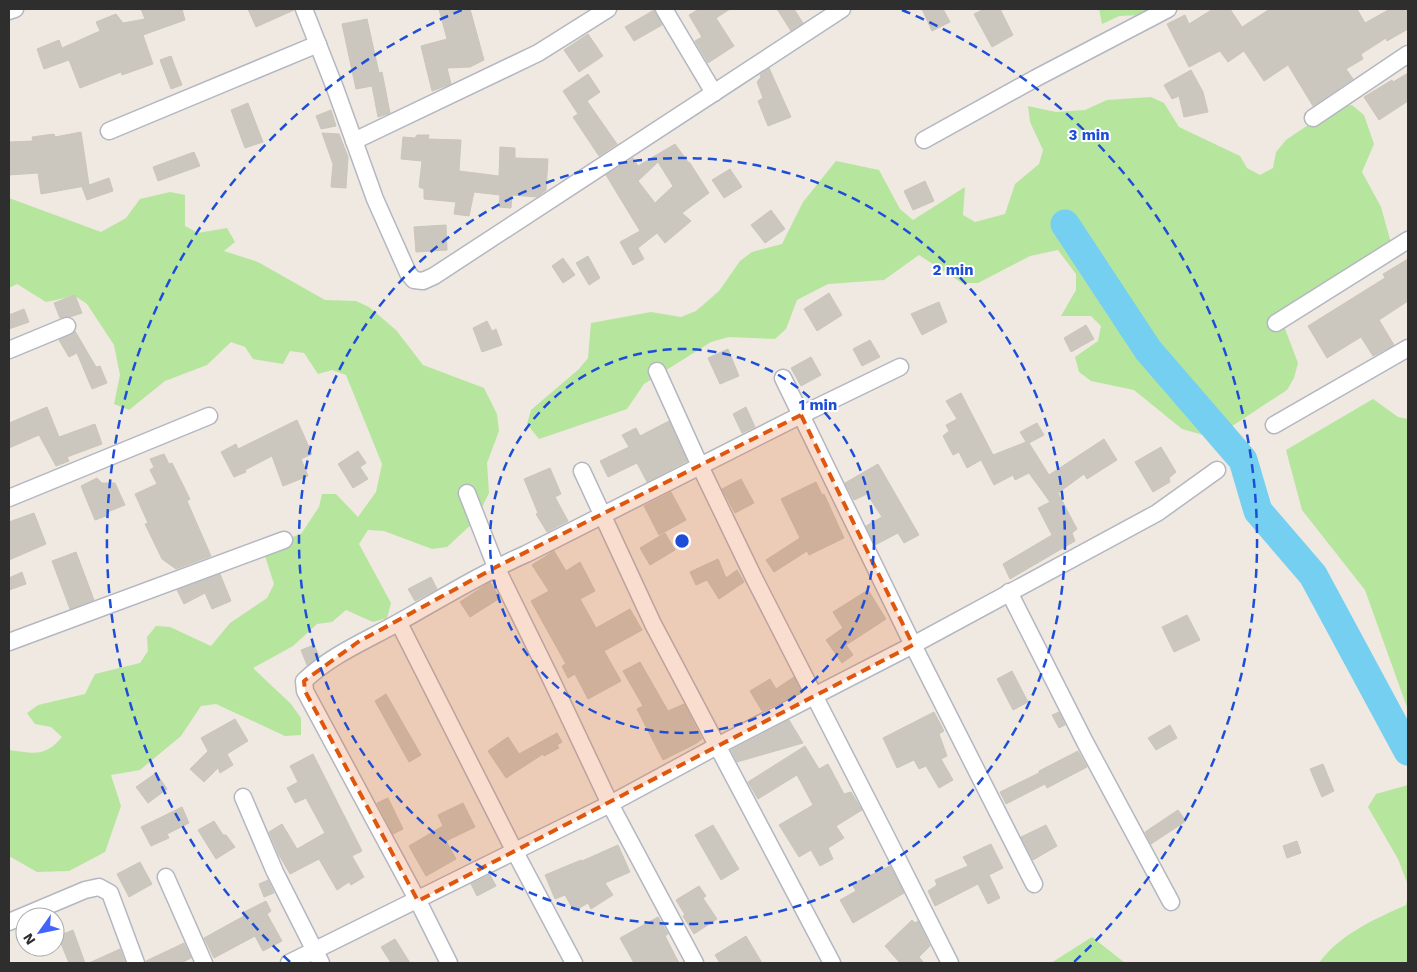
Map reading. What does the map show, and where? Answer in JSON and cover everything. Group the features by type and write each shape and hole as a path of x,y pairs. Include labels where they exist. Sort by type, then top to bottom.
{"street":[{"path":"9,11 15,9"},
{"path":"304,9 336,88 375,199 408,273 414,280 423,280 434,276 842,9"},
{"path":"354,142 538,53 608,9"},
{"path":"664,9 714,93"},
{"path":"924,140 1036,78 1168,9"},
{"path":"109,131 318,44"},
{"path":"1313,118 1408,54"},
{"path":"1276,323 1408,240"},
{"path":"9,350 67,326"},
{"path":"1274,425 1408,348"},
{"path":"449,963 418,901 305,691 304,681 358,642 399,623 496,567 526,554 900,367"},
{"path":"657,371 754,578 950,963"},
{"path":"783,378 913,644 1034,884"},
{"path":"9,498 209,416"},
{"path":"289,963 318,957 418,901 610,804 913,644 1157,513 1217,470"},
{"path":"582,471 653,624 832,963"},
{"path":"466,493 496,567 610,804 696,963"},
{"path":"9,642 284,540"},
{"path":"1009,592 1085,742 1171,902"},
{"path":"399,623 515,852 574,963"},
{"path":"243,797 275,872 318,957"},
{"path":"166,876 204,963"},
{"path":"9,922 85,890 99,887 110,893 136,963"}],"highlighted area":[{"path":"801,415 913,645 418,901 305,691 304,681 358,642 496,567"}],"green space":[{"path":"1099,9 1164,9 1141,15 1119,16 1102,24"},
{"path":"1151,97 1164,103 1179,127 1240,156 1247,168 1260,175 1273,168 1276,152 1286,140 1336,106 1352,105 1364,115 1374,144 1362,172 1381,207 1391,243 1281,318 1298,363 1294,378 1287,390 1214,438 1182,429 1134,390 1091,381 1079,372 1075,357 1098,341 1101,326 1091,316 1061,316 1076,290 1076,274 1058,250 1030,256 978,283 962,283 919,255 884,280 828,284 797,300 786,329 775,339 729,337 711,342 644,384 627,409 539,439 527,424 531,410 579,369 588,358 591,323 651,312 681,317 696,311 719,291 740,261 752,252 782,244 803,202 836,161 879,170 900,209 913,220 965,187 963,215 975,222 1005,214 1015,184 1039,164 1043,150 1030,122 1028,106 1056,112 1085,110 1107,100"},
{"path":"170,192 185,195 185,226 198,233 227,228 235,242 224,251 258,262 325,300 356,301 369,307 396,330 423,365 484,388 497,414 499,431 487,463 489,493 475,521 447,547 432,549 384,531 368,530 359,544 391,603 387,618 373,622 346,610 332,622 317,624 293,646 253,668 291,704 301,718 301,735 285,736 216,704 201,706 181,736 140,770 111,775 121,806 105,852 69,871 37,872 9,856 9,750 32,753 44,751 56,744 62,737 51,727 35,724 27,713 38,705 85,694 95,674 140,663 148,651 147,637 156,626 170,627 211,646 230,623 267,598 274,584 265,556 272,544 301,534 319,507 322,494 336,494 358,517 376,492 382,464 346,375 332,370 318,374 304,353 290,351 283,364 253,359 245,347 231,342 207,365 165,381 129,410 114,404 120,375 114,345 87,304 75,296 46,302 17,284 9,288 9,198 101,232 126,218 140,199"},
{"path":"1373,399 1398,417 1408,419 1408,710 1365,590 1302,510 1286,450"},
{"path":"1408,785 1408,885 1398,859 1368,807 1376,794"},
{"path":"1408,897 1408,963 1319,963 1337,944 1359,928 1406,905"},
{"path":"1092,937 1125,963 1051,963"}],"building":[{"path":"141,9 182,9 185,20 143,35 153,64 122,75 121,72 80,88 69,60 44,69 37,49 59,40 62,48 100,31 96,22 116,14 123,23 145,19"},
{"path":"248,9 294,9 294,10 256,27"},
{"path":"439,9 470,9 484,60 470,67 447,68 451,84 432,91 421,46 447,39"},
{"path":"699,9 730,9 716,18 734,46 708,63 695,41 702,37 689,15"},
{"path":"777,9 794,9 803,23 791,31"},
{"path":"922,9 943,9 950,22 932,31"},
{"path":"984,9 1000,9 1013,35 992,47 974,14"},
{"path":"1213,9 1230,9 1242,27 1270,9 1357,9 1365,23 1390,9 1408,9 1408,29 1387,41 1386,38 1361,54 1363,59 1346,69 1353,79 1313,106 1288,65 1264,81 1244,51 1228,62 1220,51 1189,67 1167,24 1185,15 1189,24"},
{"path":"654,10 662,25 634,41 625,27"},
{"path":"367,19 379,73 382,72 390,113 378,117 372,86 356,89 342,24"},
{"path":"588,34 603,56 579,72 564,50"},
{"path":"171,56 182,85 171,89 160,60"},
{"path":"769,68 791,117 768,126 758,101 763,98 757,82 761,77 760,75"},
{"path":"1191,70 1203,92 1208,112 1184,117 1179,96 1172,99 1164,85"},
{"path":"1408,73 1408,101 1379,120 1364,97 1392,80 1393,82"},
{"path":"588,74 600,92 587,101 617,144 599,156 573,117 578,114 563,91"},
{"path":"248,103 263,142 245,148 231,110"},
{"path":"331,110 336,126 321,129 316,116"},
{"path":"81,132 89,185 109,178 113,191 87,200 82,187 85,186 41,194 38,173 9,175 9,142 33,141 32,137 54,134 55,137"},
{"path":"322,133 339,134 348,157 346,188 331,187 333,164"},
{"path":"417,135 429,135 428,139 461,140 459,171 499,176 500,147 515,148 515,158 548,159 546,190 537,197 512,195 511,208 499,207 500,195 474,192 469,216 454,214 456,202 424,199 424,189 419,187 422,161 401,159 403,137 415,138"},
{"path":"675,144 709,193 682,213 691,221 665,243 657,233 638,248 644,259 633,265 620,242 640,231 606,175 633,158 638,166","holes":["658,162 673,186 655,203 638,181"]},
{"path":"194,152 200,166 158,181 153,167"},
{"path":"730,169 742,187 724,198 712,180"},
{"path":"925,181 934,201 913,210 904,191"},
{"path":"771,210 785,229 765,243 751,225"},
{"path":"446,225 447,250 416,252 414,227"},
{"path":"588,256 600,278 589,285 576,263"},
{"path":"563,258 575,275 563,283 552,266"},
{"path":"1408,259 1408,301 1379,320 1394,345 1373,356 1361,337 1327,358 1308,326 1385,278 1383,274"},
{"path":"829,293 842,315 817,331 804,309"},
{"path":"75,295 82,313 60,318 54,303"},
{"path":"939,302 947,322 922,335 911,314"},
{"path":"24,309 29,322 9,329 9,315"},
{"path":"487,321 492,331 496,329 502,345 482,352 473,328"},
{"path":"1086,325 1094,339 1071,352 1064,338"},
{"path":"75,331 96,367 100,366 107,383 92,389 77,353 69,357 59,340"},
{"path":"870,340 880,357 862,366 853,349"},
{"path":"728,349 739,376 720,384 708,358"},
{"path":"811,357 821,375 801,386 791,368"},
{"path":"961,393 993,455 1026,442 1020,432 1037,423 1044,435 1029,443 1049,475 1104,439 1117,460 1087,479 1084,474 1058,493 1077,529 1072,533 1075,541 1010,579 1003,564 1052,535 1038,508 1050,502 1029,473 1015,480 1013,475 994,485 981,460 967,468 959,452 953,455 943,436 949,431 946,425 957,419 946,401"},
{"path":"47,407 59,437 95,424 102,444 67,457 69,461 56,466 39,435 9,448 9,423"},
{"path":"746,407 755,427 742,433 733,414"},
{"path":"297,420 312,454 301,459 308,476 283,486 272,456 234,477 221,452 236,444 238,449"},
{"path":"669,421 687,461 647,482 637,463 608,477 600,461 629,447 622,435 636,428 640,436"},
{"path":"1161,447 1176,472 1169,478 1170,482 1153,492 1135,462"},
{"path":"358,451 366,463 360,467 368,479 353,488 338,464"},
{"path":"164,454 169,464 172,463 190,499 187,501 211,556 176,569 162,559 145,524 148,523 135,494 157,484 150,470 154,467 150,459"},
{"path":"878,464 919,535 904,543 898,533 875,545 866,526 882,517 867,494 854,500 845,483"},
{"path":"550,468 561,494 555,497 568,521 547,532 536,514 538,513 524,479"},
{"path":"97,478 102,483 115,483 125,505 105,513 106,516 95,520 81,486"},
{"path":"741,479 754,503 735,513 722,489"},
{"path":"816,482 822,495 824,494 844,538 809,555 807,551 774,572 766,560 800,538 781,499"},
{"path":"671,492 686,520 659,535 644,506"},
{"path":"34,513 46,544 9,560 9,522"},
{"path":"665,533 675,550 650,565 640,548"},
{"path":"554,551 566,571 580,562 595,591 580,599 596,628 630,609 642,630 604,651 621,681 588,699 575,674 568,678 562,666 566,664 531,601 549,591 532,565"},
{"path":"76,552 94,600 70,609 52,561"},
{"path":"718,559 726,578 737,570 744,582 719,599 707,580 696,585 690,572"},
{"path":"22,572 26,584 9,590 9,578"},
{"path":"220,574 231,601 212,609 205,593 184,604 177,590"},
{"path":"431,577 437,589 415,601 408,589"},
{"path":"490,582 500,598 470,617 460,602"},
{"path":"868,590 886,619 846,645 853,655 842,663 826,640 843,628 833,612"},
{"path":"1187,615 1200,640 1174,652 1162,627"},
{"path":"314,645 319,656 307,665 301,650"},
{"path":"640,662 668,711 684,704 702,739 663,760 637,709 643,706 623,671"},
{"path":"1012,671 1028,702 1013,710 997,679"},
{"path":"794,677 801,692 762,711 750,691 770,679 776,689"},
{"path":"386,694 421,755 409,762 375,701"},
{"path":"934,712 944,731 939,734 947,756 941,759 953,780 939,788 926,766 919,769 914,760 897,768 883,738"},
{"path":"1059,712 1065,725 1059,728 1052,715"},
{"path":"235,719 248,741 227,754 233,765 220,773 218,768 204,782 190,769 208,751 201,738"},
{"path":"789,720 803,743 737,762 731,750"},
{"path":"1170,725 1177,738 1156,750 1148,738"},
{"path":"557,733 562,742 557,745 559,748 544,756 543,754 506,778 488,751 508,737 519,754"},
{"path":"805,746 819,769 828,764 844,794 851,792 862,810 836,826 844,838 828,848 833,859 820,866 811,850 799,857 779,825 813,805 797,775 758,799 748,782"},
{"path":"1078,751 1087,767 1047,788 1045,784 1006,804 1000,792"},
{"path":"313,754 362,851 352,856 364,877 351,885 349,882 337,890 319,859 290,874 269,832 282,824 297,849 325,833 306,798 295,803 287,788 298,782 290,766"},
{"path":"1323,764 1334,791 1322,797 1310,769"},
{"path":"156,773 167,789 148,803 136,787"},
{"path":"388,798 403,829 393,834 377,803"},
{"path":"463,803 475,827 446,841 456,859 426,876 409,846 443,826 438,815"},
{"path":"182,807 189,823 167,834 169,838 151,846 141,827"},
{"path":"1178,810 1186,821 1151,844 1145,832"},
{"path":"214,821 223,835 226,835 235,847 216,859 198,830"},
{"path":"713,825 739,869 721,880 695,835"},
{"path":"1046,825 1057,846 1033,860 1021,837"},
{"path":"1297,841 1301,853 1287,858 1283,846"},
{"path":"991,844 1003,868 989,875 1000,898 988,904 978,884 935,906 928,891 937,885 935,880 968,866 963,857"},
{"path":"618,845 630,872 605,883 613,895 591,909 588,903 574,911 565,895 555,899 545,875"},
{"path":"140,862 152,884 129,897 117,874"},
{"path":"890,866 904,893 853,923 840,900 856,891 852,884"},
{"path":"490,875 496,886 477,896 471,884"},
{"path":"268,880 274,893 264,897 259,884"},
{"path":"699,886 706,896 703,898 717,919 694,934 676,900"},
{"path":"266,901 271,911 267,914 282,941 263,951 255,936 214,958 204,938 244,916 242,913"},
{"path":"658,917 668,934 665,936 679,963 634,963 620,938"},
{"path":"912,920 915,923 918,921 930,946 919,957 924,963 900,963 885,946"},
{"path":"73,930 85,963 69,963 65,953 65,933"},
{"path":"746,936 762,963 720,963 715,955"},
{"path":"395,939 410,963 391,963 381,947"},
{"path":"184,943 191,958 181,963 146,963 146,961"},
{"path":"120,949 125,962 89,963"}],"waterway":[{"path":"1065,224 1148,350 1243,460 1258,511 1313,575 1408,751"}]}
